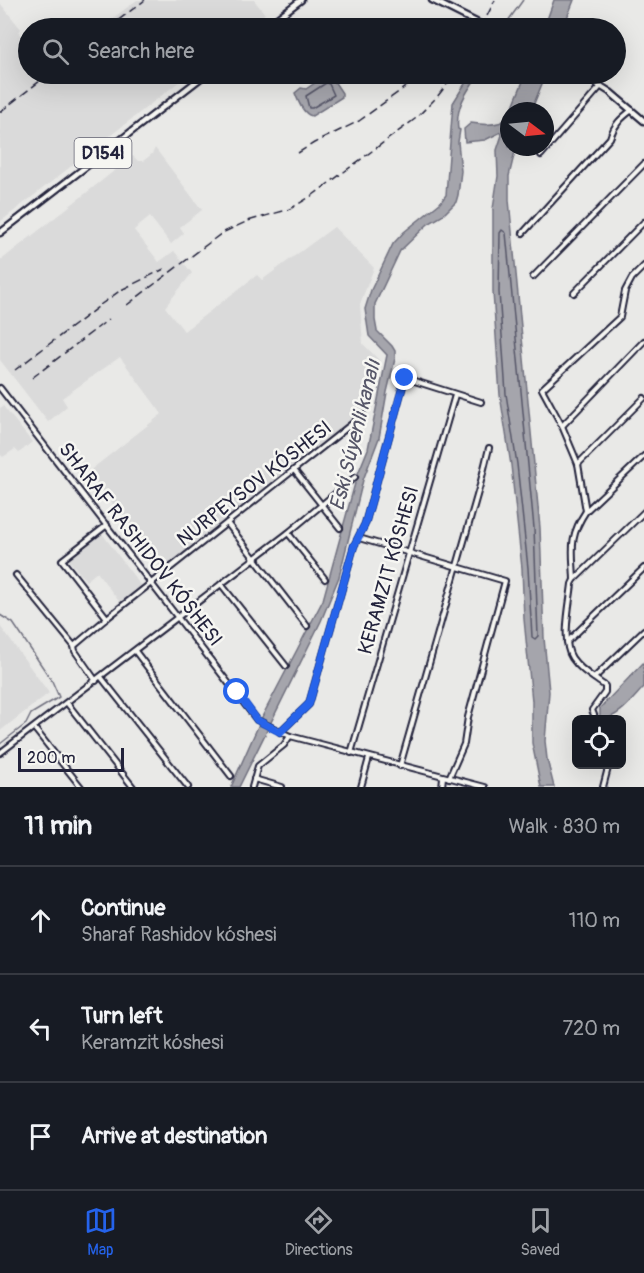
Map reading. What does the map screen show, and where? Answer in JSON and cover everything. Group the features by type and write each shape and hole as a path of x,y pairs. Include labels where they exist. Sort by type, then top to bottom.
{"main road":[{"path":"277,18 301,0"},
{"path":"432,0 468,18"},
{"name":"D154l","path":"0,232 193,84"},
{"path":"596,84 643,118"}],"street":[{"path":"554,140 601,87"},
{"path":"523,233 610,138 613,128 620,119 632,110"},
{"path":"533,276 644,164"},
{"path":"574,293 644,222"},
{"path":"586,511 578,464 542,389 620,317 625,291 632,278 644,266"},
{"path":"561,426 644,341"},
{"name":"KERAMZIT KÓSHESI","path":"280,732 309,704 354,546 365,524 405,378 481,402"},
{"name":"SHARAF RASHIDOV KÓSHESI","path":"0,388 257,720 280,732"},
{"name":"KERAMZIT KÓSHESI","path":"351,753 455,395"},
{"path":"578,464 644,398"},
{"name":"NURPEYSOV KÓSHESI","path":"74,646 363,415"},
{"path":"400,766 489,448"},
{"path":"594,715 592,710 605,692 605,686 580,668 571,656 567,642 574,580 572,537 586,511 644,456"},
{"path":"294,470 340,528"},
{"path":"0,753 288,533 355,477"},
{"path":"574,580 644,512"},
{"path":"227,523 307,626"},
{"path":"107,525 62,560 107,618"},
{"path":"288,533 325,579"},
{"path":"359,538 505,581 468,717 464,744 449,778"},
{"path":"567,642 644,568"},
{"path":"16,575 74,646 75,651 96,681"},
{"path":"221,584 286,666"},
{"path":"594,678 644,630"},
{"path":"135,651 231,776"},
{"path":"101,677 188,787"},
{"path":"68,703 133,787"},
{"path":"34,728 81,787"},
{"path":"280,732 369,758 485,787"},
{"path":"252,787 258,766 284,745 290,736"},
{"path":"361,787 369,758"},
{"path":"603,787 608,769"},
{"path":"442,787 443,777"},
{"path":"254,780 282,787"}],"shaded area":[{"path":"137,0 254,0 265,14 260,18 113,18"},
{"path":"0,3 18,25 18,84 176,84 0,222"},
{"path":"155,148 202,210 180,227 184,233 171,244 150,217 134,230 159,262 174,251 192,273 165,307 184,331 257,275 262,280 334,227 374,268 360,304 363,344 379,360 368,408 163,569 88,472 162,414 120,357 62,398 67,406 48,422 0,360 0,261 133,156 138,161 143,161 152,154"},
{"path":"3,406 32,442 19,453 15,449 3,457 0,454 0,408"},
{"path":"101,532 141,586 141,589 121,604 97,572 86,581 68,559"},
{"path":"0,626 49,693 0,731"}],"water":[{"path":"554,0 574,0 567,18 548,18"},
{"path":"313,84 336,84 342,97 312,116 301,107 295,93 301,88 306,89"},
{"path":"465,84 472,84 458,114 461,171 456,202 442,216 428,224 400,251 375,304 377,331 392,346 395,359 379,438 363,480 339,577 321,621 239,787 231,787 263,715 323,600 357,476 368,449 387,355 369,336 365,309 371,290 393,244 404,232 440,203 446,195 453,103"},
{"path":"522,84 542,84 535,102 515,102"},
{"path":"500,122 500,132 485,140 465,142 464,129 471,123"},
{"path":"500,141 500,156 514,156 509,176 509,200 540,528 544,638 549,692 545,741 554,787 541,787 532,743 532,701 524,619 522,568 511,465 500,395 493,292 493,209 498,176 497,150"},
{"path":"644,662 644,687 630,702 615,715 600,715 600,708"}],"waterway":[{"name":"Eski Súyenli kanalı","path":"510,18 523,0"},
{"path":"0,615 13,623 52,681 59,697 31,714 26,724 0,744"}],"railway":[{"path":"121,18 145,0"},
{"path":"486,18 495,0"},
{"path":"0,112 36,84"},
{"path":"298,153 359,121 409,84"},
{"path":"127,305 222,233 248,221 290,209 313,195 415,119 447,84"},
{"path":"100,305 121,290 164,269"},
{"path":"15,370 98,307"},
{"path":"32,378 109,319"}],"route":[{"path":"237,692 257,720 280,732 309,704 354,546 365,524 405,378"}]}
